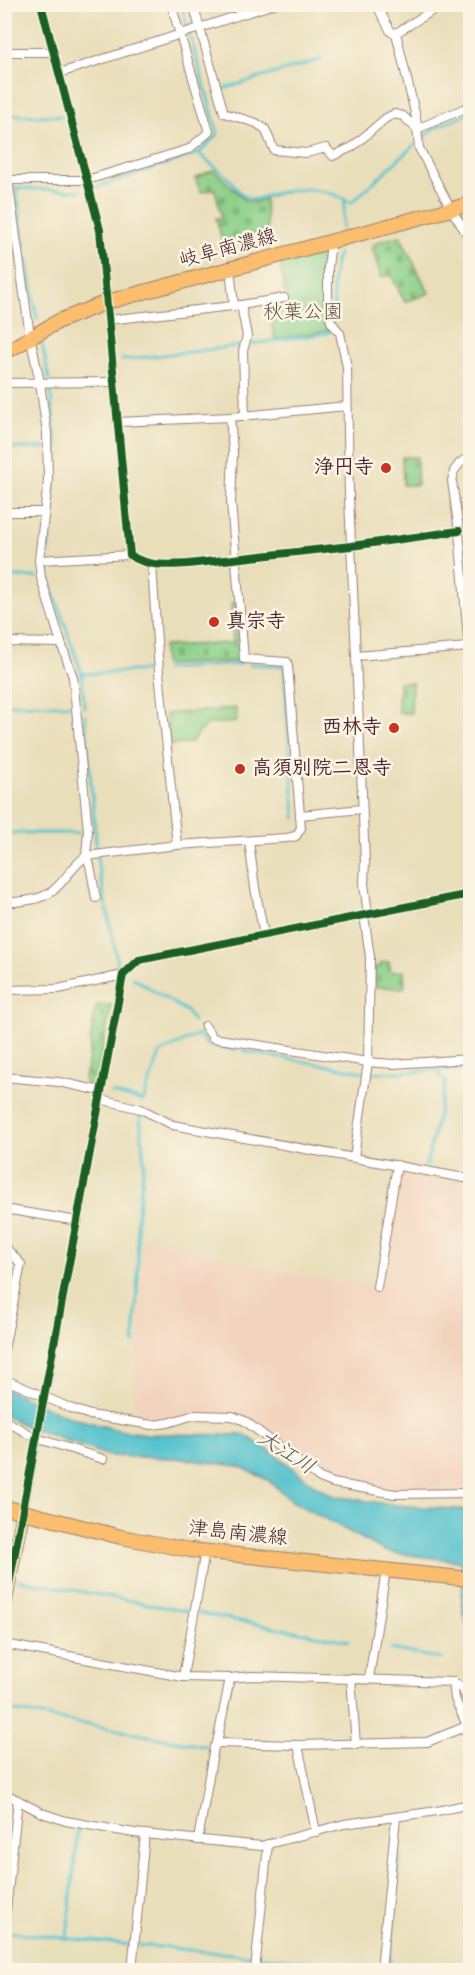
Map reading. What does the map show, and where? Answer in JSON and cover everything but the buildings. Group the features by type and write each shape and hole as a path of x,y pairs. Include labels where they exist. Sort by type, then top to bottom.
{"main road":[{"name":"岐阜南濃線","path":"4,353 59,321 106,302 471,204"},
{"name":"津島南濃線","path":"4,1507 121,1538 205,1551 471,1579"}],"street":[{"path":"41,4 100,230 130,555"},
{"path":"96,898 89,856 73,677 60,643 41,578 39,560 49,459 40,383 30,336 6,180 87,180 189,150 208,132 182,34 171,4"},
{"path":"192,4 197,29 224,113 256,123 266,129 274,150 306,153 326,148 333,156 352,147 394,114 403,116 417,129"},
{"path":"60,73 274,4"},
{"path":"376,4 391,32 396,33 443,4"},
{"path":"396,33 419,148 471,239"},
{"path":"4,52 54,52"},
{"path":"417,129 471,106"},
{"path":"331,243 328,302 331,322 340,333 347,367 351,546 364,884 370,957 368,1062 354,1157"},
{"path":"230,268 237,305 247,336 243,351 245,416"},
{"path":"108,320 284,298"},
{"path":"4,382 114,382"},
{"path":"117,422 245,416 347,406"},
{"path":"4,903 44,897 56,889 75,864 89,856 177,845 287,838 296,836 301,828 288,666 286,662 244,659 231,502 233,452 230,417"},
{"path":"471,456 460,463 454,471 452,481 468,596 471,663"},
{"path":"4,512 44,512"},
{"path":"39,560 130,555 137,560 166,565 351,546 459,531"},
{"path":"152,564 159,672 177,845"},
{"path":"4,642 60,643"},
{"path":"356,656 469,647"},
{"path":"300,815 362,809"},
{"path":"249,841 264,935"},
{"path":"4,990 58,989 123,975 139,960 471,894"},
{"path":"4,1611 123,975"},
{"path":"205,1026 213,1038 368,1062 393,1064 471,1059"},
{"path":"4,1077 59,1082 141,1109 173,1125 471,1179"},
{"path":"376,1287 397,1166"},
{"path":"4,1209 78,1221"},
{"path":"4,1246 21,1264 4,1349"},
{"path":"4,1379 44,1399 90,1415 152,1425 194,1415 232,1416 245,1421 320,1478 333,1483 394,1494 471,1492"},
{"path":"4,1420 37,1436 103,1459"},
{"path":"183,1677 205,1551"},
{"path":"369,1678 386,1570"},
{"path":"4,1644 183,1677 369,1678 453,1682 462,1688 471,1705"},
{"path":"198,1840 214,1747 217,1743 230,1678"},
{"path":"351,1678 356,1745"},
{"path":"217,1743 356,1745 427,1742 467,1726 455,1699 453,1682"},
{"path":"298,1745 316,1832"},
{"path":"4,1792 42,1814 66,1821 145,1834 261,1846 344,1824 471,1804"},
{"path":"4,1929 18,1800"},
{"path":"381,1971 396,1817"},
{"path":"132,1971 145,1834"},
{"path":"255,1971 268,1844"}],"shaded area":[{"path":"401,1175 470,1186 470,1489 396,1489 359,1484 323,1475 286,1446 240,1417 181,1418 157,1421 133,1419 142,1284 140,1237 257,1266 322,1279 382,1287"}],"green space":[{"path":"214,170 246,201 256,202 265,199 267,230 223,243 216,218 222,217 215,189 201,192 195,178"},
{"path":"400,236 429,293 405,302 391,275 381,277 372,246 380,241"},
{"name":"秋葉公園","path":"324,252 327,254 325,291 329,328 326,331 275,339 268,302 286,299 280,263"},
{"path":"402,457 417,457 417,485 403,485"},
{"path":"231,603 237,603 240,661 164,665 163,646 233,643"},
{"path":"399,682 412,683 411,713 398,713"},
{"path":"236,708 237,722 207,724 190,743 169,745 166,714"},
{"path":"389,962 391,972 404,971 405,985 403,988 377,987 374,984 373,967 380,967 381,963"},
{"path":"111,1005 95,1085 83,1083 85,1072 87,1072 96,1006"}],"water":[{"path":"5,1389 69,1417 118,1430 147,1434 245,1435 333,1496 394,1505 470,1510 470,1642 462,1602 463,1566 458,1561 387,1552 292,1501 268,1480 239,1466 175,1458 109,1456 31,1428 5,1416"}],"waterway":[{"path":"94,188 199,153 218,134 181,4"},
{"path":"223,89 322,59"},
{"path":"423,138 434,128 470,113"},
{"path":"4,115 61,116"},
{"path":"199,153 231,181 244,197 250,199 294,190 313,190 332,194 351,203 414,145"},
{"path":"13,188 80,191"},
{"path":"16,188 25,249"},
{"path":"342,228 345,200"},
{"path":"336,319 333,286 338,253"},
{"path":"27,259 37,319"},
{"path":"252,344 328,333 330,330"},
{"path":"41,338 49,379"},
{"path":"122,360 239,346"},
{"path":"48,554 57,448 50,387"},
{"path":"4,448 45,448"},
{"path":"48,563 48,576 82,674 84,708"},
{"path":"4,577 36,577"},
{"path":"165,669 241,664"},
{"path":"249,664 284,668 295,818"},
{"path":"82,674 152,670"},
{"path":"4,704 70,705"},
{"path":"85,715 98,865 118,965 121,967"},
{"path":"4,833 79,833"},
{"path":"133,978 186,1011 193,1021"},
{"path":"199,1034 206,1044 236,1050"},
{"path":"112,1093 143,1101 160,1053 199,1034"},
{"path":"244,1051 280,1058"},
{"path":"284,1058 364,1072"},
{"path":"372,1073 470,1069"},
{"path":"4,1070 10,1071"},
{"path":"426,1166 446,1081 440,1076 439,1070"},
{"path":"20,1073 29,1075"},
{"path":"134,1343 138,1275 137,1218 144,1164 140,1115"},
{"path":"18,1580 191,1612"},
{"path":"198,1613 348,1641"},
{"path":"391,1649 441,1659"},
{"path":"4,1709 208,1747"},
{"path":"67,1938 78,1828"},
{"path":"389,1970 400,1854"},
{"path":"7,1932 130,1945"},
{"path":"139,1945 251,1956"},
{"path":"262,1957 377,1969"}],"cycle path":[{"path":"41,4 100,230 130,555 143,562 165,565 188,564 351,546 459,531"},
{"path":"4,1611 123,975 139,960 470,894"}],"place":[{"name":"浄円寺","path":"386,468"},
{"name":"真宗寺","path":"214,622"},
{"name":"西林寺","path":"394,728"},
{"name":"高須別院二恩寺","path":"240,769"}],"water label":[{"name":"大江川","path":"286,1453"}]}
